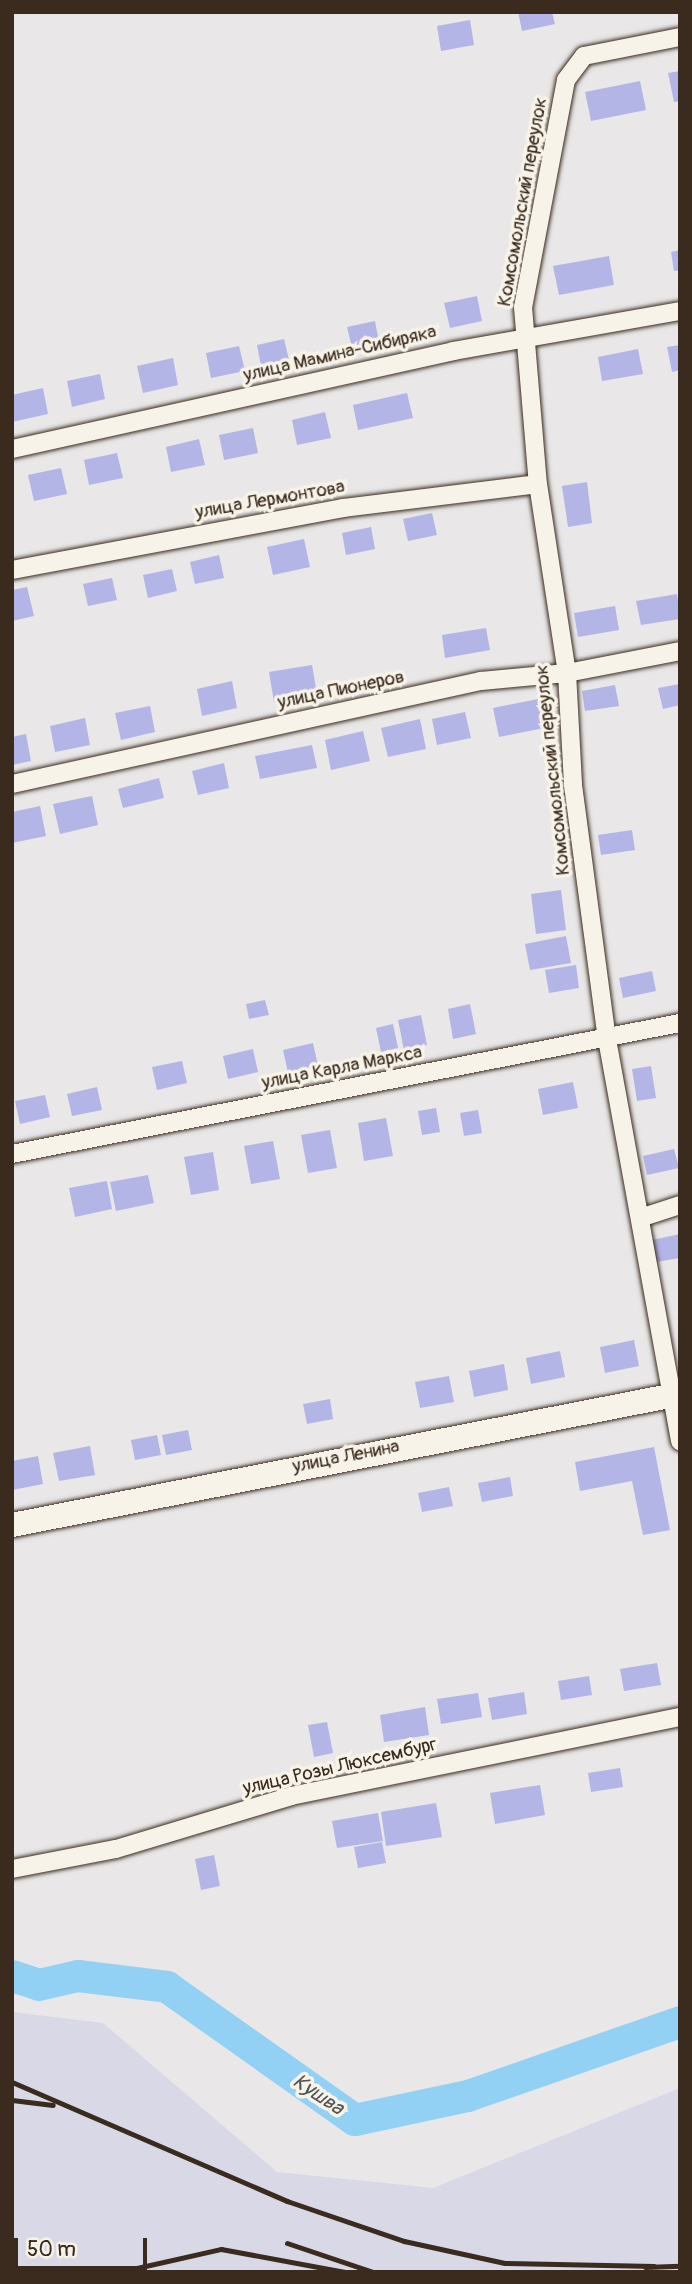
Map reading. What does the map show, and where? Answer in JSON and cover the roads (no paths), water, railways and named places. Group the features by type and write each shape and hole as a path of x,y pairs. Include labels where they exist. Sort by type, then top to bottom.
{"main road":[{"name":"улица Ленина","path":"12,1525 676,1395"}],"street":[{"name":"Комсомольский переулок","path":"680,37 584,56 566,80 523,307 538,484 567,673 573,785 607,1039 676,1395 680,1441"},
{"name":"улица Мамина-Сибиряка","path":"12,449 526,340 680,311"},
{"name":"улица Лермонтова","path":"12,570 343,508 538,484"},
{"name":"улица Пионеров","path":"12,784 481,681 567,673 680,651"},
{"name":"улица Карла Маркса","path":"12,1154 680,1023"},
{"path":"640,1218 680,1205"},
{"name":"улица Розы Люксембург","path":"12,1869 116,1849 291,1796 680,1717"}],"waterway":[{"name":"Кушва","path":"12,1976 39,1985 78,1976 167,1987 355,2120 468,2096 680,2022"}],"railway":[{"path":"12,2082 287,2201 404,2241 505,2263 654,2266"},
{"path":"12,2100 53,2105"},
{"path":"287,2243 373,2272"},
{"path":"119,2272 221,2249 345,2272"},
{"path":"645,2267 680,2266"}]}
